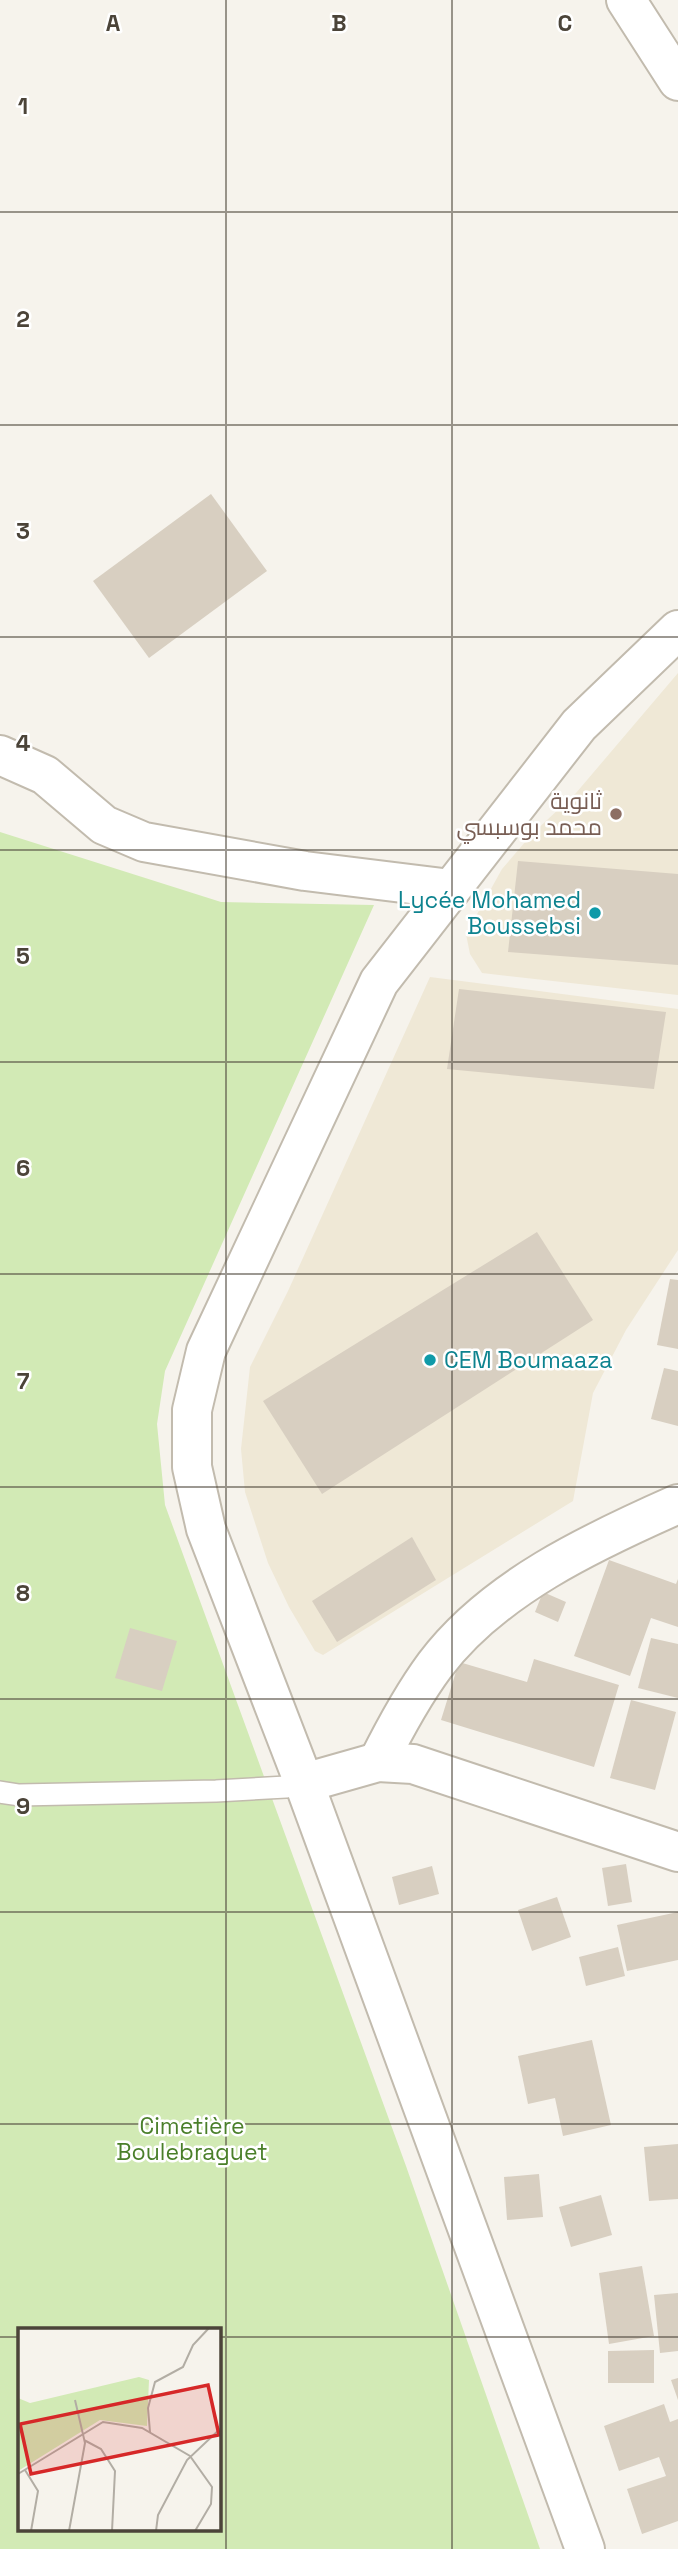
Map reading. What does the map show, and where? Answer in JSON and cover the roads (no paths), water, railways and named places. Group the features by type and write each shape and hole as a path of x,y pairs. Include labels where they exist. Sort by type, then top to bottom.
{"street":[{"path":"626,0 678,81"},
{"path":"585,2549 303,1783 206,1529 192,1467 192,1410 205,1351 379,982 579,725 678,631"},
{"path":"0,755 45,775 104,825 144,842 305,871 452,889"},
{"path":"378,1762 401,1716 436,1664 475,1622 547,1567 617,1531 678,1504"},
{"path":"303,1783 378,1762 413,1764 678,1852"}],"lane":[{"path":"0,1792 19,1795 216,1791 286,1787 303,1783"}],"place":[{"name":"ثانوية محمد بوسبسي","path":"616,814"},
{"name":"Lycée Mohamed Boussebsi","path":"595,913"},
{"name":"CEM Boumaaza","path":"430,1360"}],"park label":[{"name":"Cimetière Boulebraguet","path":"192,2139"}]}
